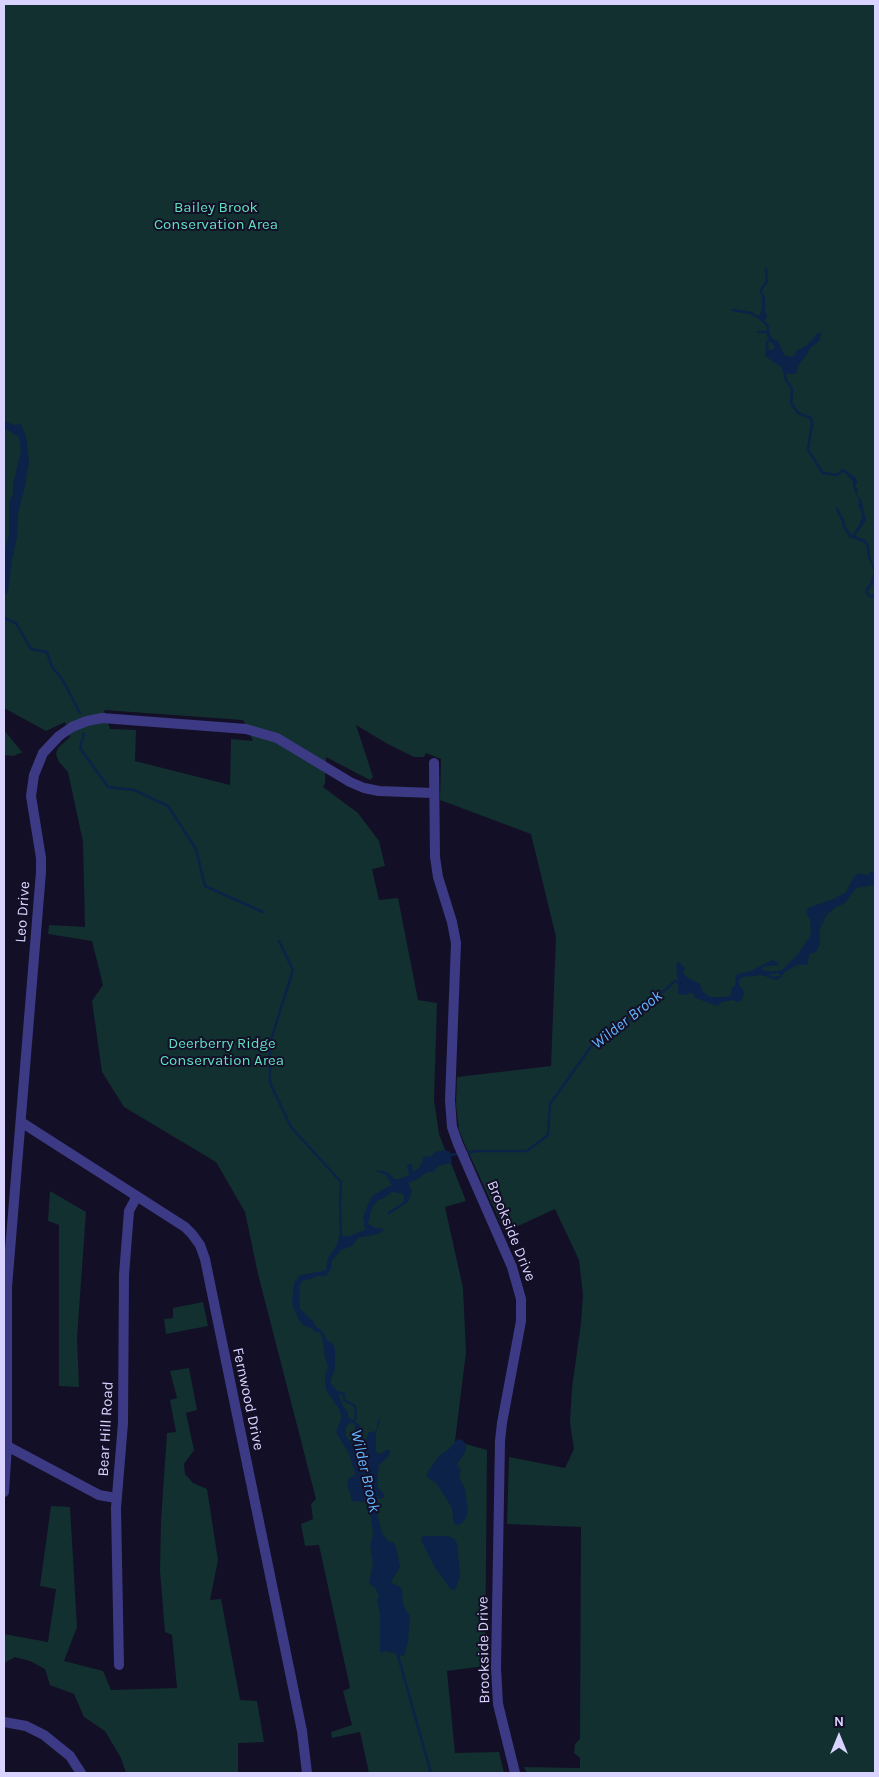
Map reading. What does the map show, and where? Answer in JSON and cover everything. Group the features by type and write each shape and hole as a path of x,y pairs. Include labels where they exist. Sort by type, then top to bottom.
{"street":[{"name":"Leo Drive","path":"4,1492 7,1446 7,1288 41,872 41,858 31,796 32,782 39,760 59,736 79,724 94,719 110,718 246,729 277,738 350,782 364,788 379,791 433,794"},
{"name":"Brookside Drive","path":"434,763 433,794 436,865 456,943 450,1100 452,1127 512,1267 521,1299 521,1321 500,1441 496,1668 498,1704 515,1773"},
{"name":"Fernwood Drive","path":"21,1122 188,1230 198,1241 204,1254 302,1731 307,1773"},
{"name":"Bear Hill Road","path":"119,1665 116,1498 123,1422 125,1257 129,1210 136,1196"},
{"path":"7,1446 100,1495 116,1498"},
{"path":"4,1722 26,1726 44,1734 70,1756 81,1773"}],"green space":[{"path":"4,4 875,4 875,1773 527,1773 524,1767 580,1768 580,1758 574,1753 575,1744 580,1739 581,1527 507,1524 509,1457 565,1468 574,1449 570,1423 572,1388 583,1295 579,1260 555,1209 505,1232 459,1130 456,1105 457,1077 551,1066 556,937 531,834 440,800 441,759 426,753 424,757 414,757 356,725 373,777 370,780 326,757 325,783 323,787 358,813 379,841 385,866 372,869 379,900 398,898 418,1000 437,1003 434,1100 439,1134 445,1150 450,1152 451,1163 466,1201 445,1207 463,1288 466,1352 455,1441 487,1450 485,1666 447,1671 455,1753 499,1752 504,1773 369,1773 360,1732 332,1738 331,1732 352,1725 343,1691 350,1688 319,1545 305,1546 301,1524 313,1519 311,1504 316,1499 258,1274 245,1212 216,1162 124,1107 102,1072 92,1001 103,985 92,941 48,934 49,925 85,927 83,842 68,772 59,762 56,754 58,748 70,737 65,722 46,731 4,708","holes":["104,710 243,720 253,741 231,739 230,785 135,761 136,730 110,729"]},
{"path":"4,730 23,752 13,756 4,755"},
{"path":"50,1191 86,1212 77,1338 79,1387 59,1386 59,1225 48,1221"},
{"path":"203,1302 208,1326 166,1334 164,1319 173,1318 173,1308"},
{"path":"189,1368 197,1410 186,1413 194,1450 184,1464 185,1474 193,1483 207,1489 218,1560 210,1600 221,1599 240,1700 257,1701 264,1742 238,1743 238,1773 126,1773 121,1758 105,1731 84,1717 74,1694 50,1685 45,1669 30,1661 15,1657 4,1663 4,1634 48,1642 56,1589 40,1586 51,1506 70,1507 77,1627 64,1661 103,1671 111,1690 177,1688 172,1635 165,1632 160,1571 161,1521 167,1433 176,1432 170,1400 177,1398 170,1371"}],"water":[{"path":"761,291 765,297 767,317 763,322 755,316 760,315 763,304"},
{"path":"767,329 773,339 778,341 784,355 791,357 795,355 796,351 807,345 818,333 821,332 821,334 819,341 809,349 798,366 796,374 790,374 783,372 781,367 765,356 765,350 772,350 775,347 768,338"},
{"path":"4,421 14,425 21,424 26,436 29,462 18,513 17,537 8,592 4,596 4,554 9,533 9,502 13,495 13,484 21,451 19,437 4,428"},
{"path":"843,470 858,482 855,487 858,489 857,495 861,499 866,520 855,536 866,540 869,546 870,556 875,569 875,584 870,583 874,571 868,558 866,544 851,537 859,525 862,516 861,510 858,507 859,500 853,487 853,482"},
{"path":"875,872 875,885 856,888 845,903 825,912 819,924 820,944 816,952 809,954 806,965 797,965 786,971 776,980 762,975 742,977 739,980 739,985 743,989 744,995 741,1001 737,1002 733,1000 722,1002 718,1006 695,998 693,993 686,995 678,994 676,966 678,961 685,968 683,973 700,984 703,992 710,997 726,997 731,995 732,988 736,985 735,979 737,974 751,971 772,960 778,962 779,965 761,968 773,977 779,976 781,971 797,955 809,938 811,932 810,919 806,913 808,908 836,898 846,892 853,878 858,873 867,875"},
{"path":"445,1150 450,1152 452,1162 438,1166 434,1172 427,1172 418,1179 408,1183 412,1191 408,1202 388,1215 388,1212 402,1203 404,1195 393,1191 378,1200 372,1207 368,1224 376,1228 385,1229 378,1234 358,1238 352,1246 341,1250 332,1261 331,1269 326,1276 317,1276 302,1281 299,1287 300,1309 313,1321 335,1348 335,1369 330,1382 337,1391 344,1408 347,1410 348,1417 359,1424 361,1430 358,1443 361,1453 365,1453 368,1433 376,1431 379,1417 380,1421 376,1433 376,1452 381,1454 386,1450 390,1450 389,1456 379,1465 377,1483 378,1488 384,1494 384,1498 366,1502 352,1501 347,1484 349,1478 354,1476 355,1473 349,1454 336,1432 342,1417 338,1407 326,1390 325,1375 328,1368 322,1336 312,1328 304,1326 299,1320 292,1304 294,1283 300,1275 326,1269 328,1258 338,1243 339,1236 349,1236 365,1230 363,1216 372,1196 392,1186 386,1175 374,1170 384,1171 394,1179 399,1179 409,1175 407,1164 412,1164 413,1172 419,1168 423,1161 422,1157 432,1156 435,1152","holes":["349,1423 355,1425 353,1444 346,1436 346,1427"]},
{"path":"458,1439 466,1444 466,1451 457,1464 461,1470 459,1477 465,1489 468,1511 466,1518 458,1525 454,1524 452,1508 436,1483 427,1477 427,1473 439,1456"},
{"path":"369,1505 376,1509 382,1533 388,1541 394,1543 397,1551 400,1567 392,1583 402,1588 403,1603 410,1615 408,1641 404,1656 386,1651 380,1653 380,1615 377,1601 379,1596 376,1589 369,1583 373,1563 370,1544 373,1533"},
{"path":"422,1536 448,1536 455,1539 460,1575 454,1591 434,1566 421,1540"}],"waterway":[{"path":"761,293 767,281 766,269"},
{"path":"763,298 763,310"},
{"path":"733,310 751,313 757,317"},
{"path":"762,320 768,326 768,332"},
{"path":"758,332 768,332"},
{"path":"769,352 767,342 771,340"},
{"path":"785,370 785,378 792,389 791,403 798,413 811,418 812,424 808,449 810,453 823,473 837,475 843,470 855,479"},
{"path":"837,509 844,526 850,536 853,537"},
{"path":"875,578 874,582 867,589 867,593 875,597"},
{"path":"4,618 16,623 31,649 47,652 52,667 62,679 80,713"},
{"path":"84,733 80,748 108,787 134,790 168,806 196,849 205,886 263,912"},
{"name":"Wilder Brook","path":"818,930 826,914 833,908"},
{"path":"279,941 293,970 270,1043 270,1083 291,1127 341,1182 341,1238"},
{"name":"Wilder Brook","path":"765,973 782,972"},
{"name":"Wilder Brook","path":"466,1153 477,1151 527,1151 548,1135 550,1104 595,1041 634,1018 675,981 680,984"},
{"name":"Wilder Brook","path":"448,1155 460,1154"},
{"path":"336,1392 344,1394 344,1400 355,1406 356,1417 354,1421"},
{"name":"Wilder Brook","path":"358,1441 363,1455"},
{"name":"Wilder Brook","path":"372,1497 374,1511"},
{"name":"Wilder Brook","path":"397,1652 431,1773"}],"park label":[{"name":"Bailey Brook Conservation Area","path":"216,216"},
{"name":"Deerberry Ridge Conservation Area","path":"222,1052"}]}
